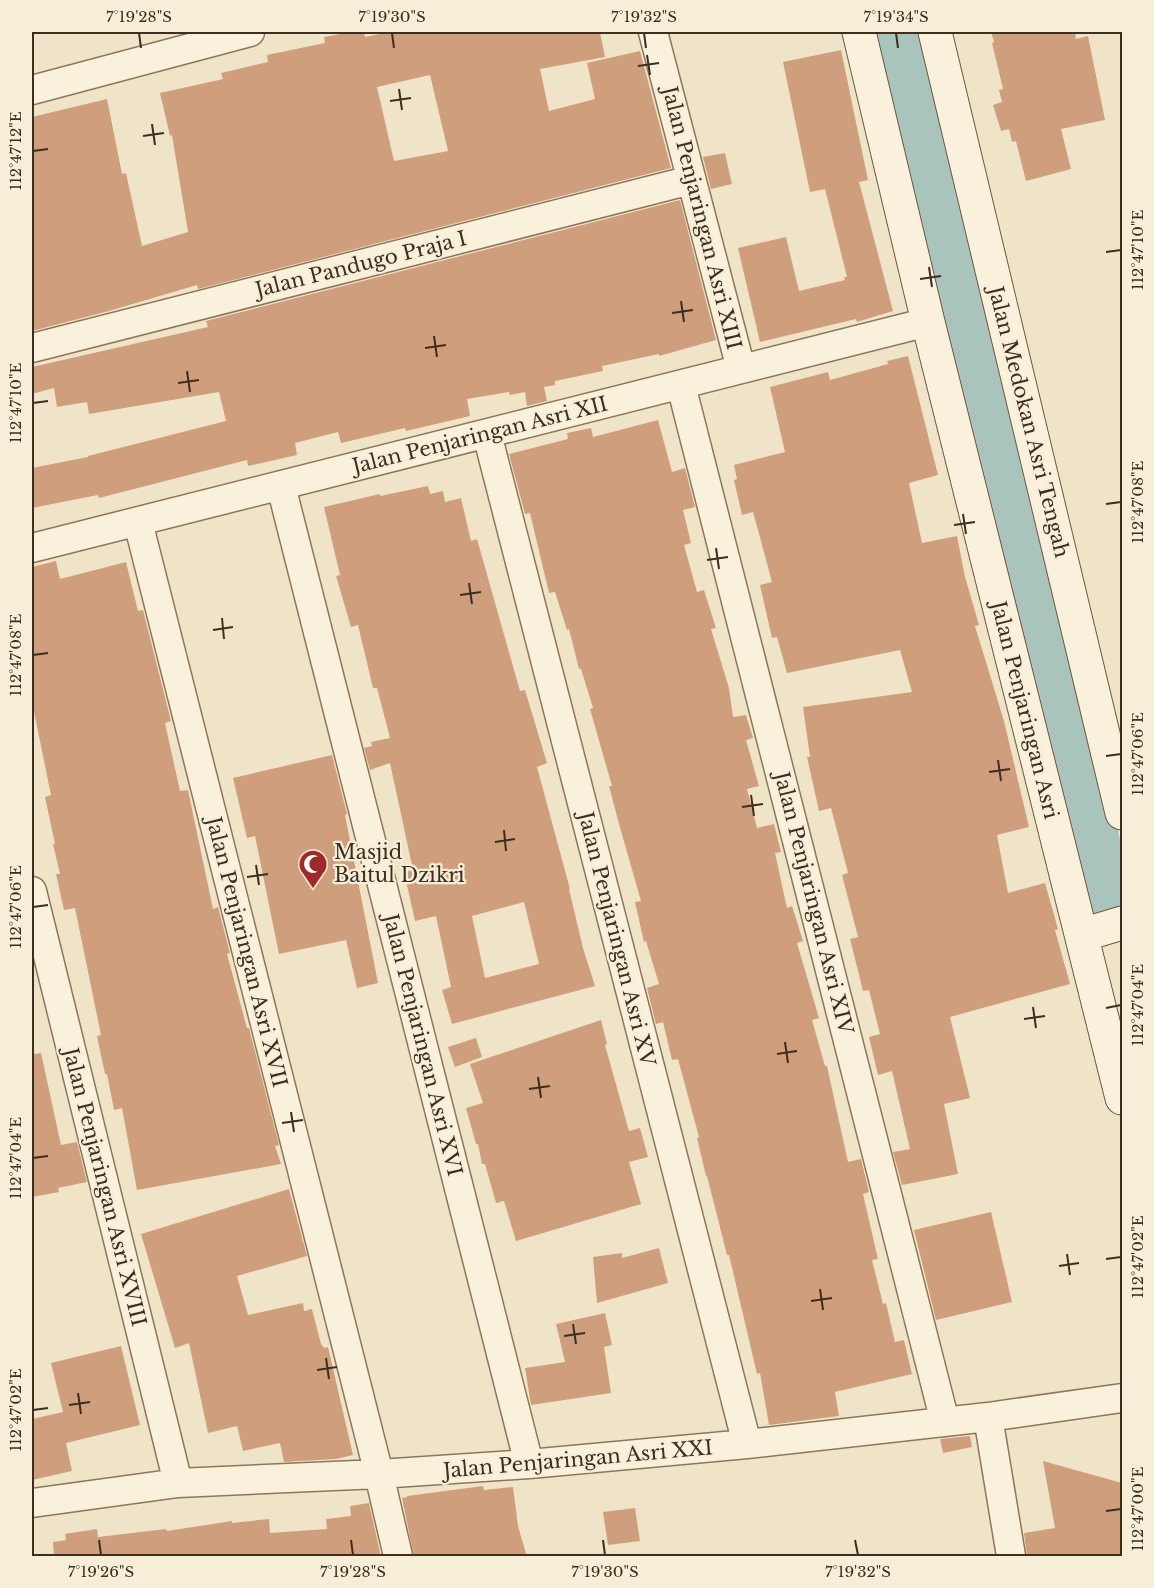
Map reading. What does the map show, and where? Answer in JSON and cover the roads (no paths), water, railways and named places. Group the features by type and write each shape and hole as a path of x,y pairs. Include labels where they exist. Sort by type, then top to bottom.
{"street":[{"path":"32,90 250,32"},
{"name":"Jalan Penjaringan Asri XIII","path":"653,32 741,369"},
{"name":"Jalan Penjaringan Asri","path":"860,32 928,322 1122,1098"},
{"name":"Jalan Medokan Asri Tengah","path":"935,32 1122,813"},
{"name":"Jalan Pandugo Praja I","path":"32,348 691,180"},
{"name":"Jalan Penjaringan Asri XII","path":"32,549 928,322"},
{"name":"Jalan Penjaringan Asri XIV","path":"681,385 945,1422"},
{"name":"Jalan Penjaringan Asri XV","path":"487,434 747,1444"},
{"name":"Jalan Penjaringan Asri XVI","path":"281,486 529,1464"},
{"name":"Jalan Penjaringan Asri XVII","path":"138,522 398,1557"},
{"name":"Jalan Penjaringan Asri XVIII","path":"32,891 178,1484"},
{"path":"1082,935 1122,923"},
{"name":"Jalan Penjaringan Asri XXI","path":"32,1503 178,1484 529,1464 747,1444 988,1417 1122,1398"},
{"path":"988,1417 1011,1557"}],"waterway":[{"path":"892,32 1110,902"}],"place":[{"name":"Masjid Baitul Dzikri","path":"313,890"}]}
